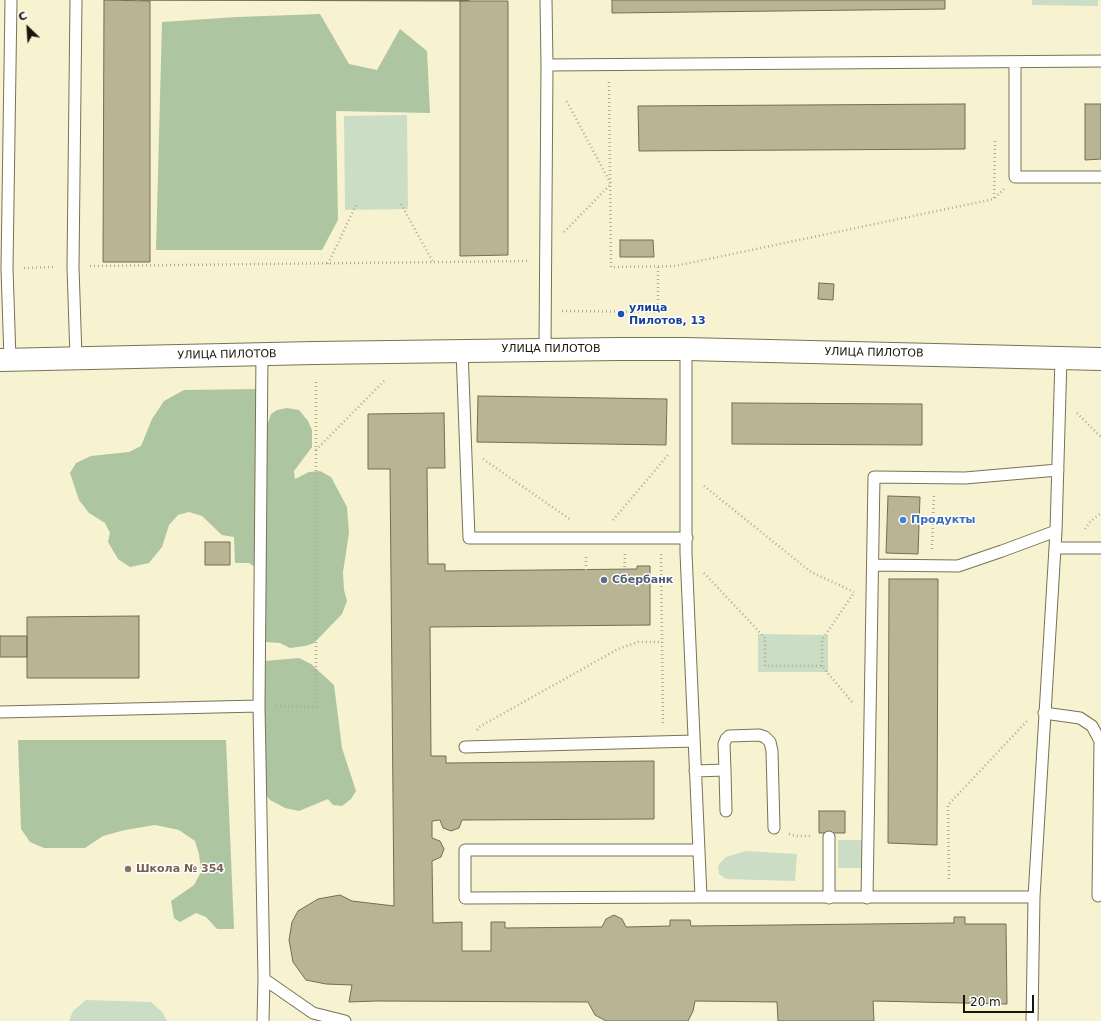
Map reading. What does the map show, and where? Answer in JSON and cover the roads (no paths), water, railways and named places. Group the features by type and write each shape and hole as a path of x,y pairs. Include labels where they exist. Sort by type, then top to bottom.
{"street":[{"name":"УЛИЦА ПИЛОТОВ","path":"5,359 545,349 686,349 1101,359"}],"lane":[{"path":"5,359 10,0"},
{"path":"76,0 73,259 76,358"},
{"path":"545,349 546,0"},
{"path":"547,65 1101,61"},
{"path":"1015,62 1015,177 1101,177"},
{"path":"686,349 687,538 701,897"},
{"path":"462,350 469,538 687,538"},
{"path":"262,354 259,706 264,979 263,1021"},
{"path":"1032,1021 1034,897 1044,708 1056,531 1061,358"},
{"path":"868,898 874,477 965,478 1058,470"},
{"path":"873,565 958,566 1002,552 1056,531"},
{"path":"1055,548 1101,548"},
{"path":"0,712 259,706"},
{"path":"1044,708 1080,718 1092,726 1100,741 1098,896"},
{"path":"726,811 726,770 724,744 726,739 729,736 759,735 765,737 770,742 772,751 774,828"},
{"path":"465,746 694,741"},
{"path":"695,771 726,770"},
{"path":"829,836 829,898"},
{"path":"699,850 465,850 465,898 1034,897"},
{"path":"264,979 313,1013 345,1021"}],"place":[{"name":"улица Пилотов, 13","path":"621,314"},
{"name":"Продукты","path":"903,520"},
{"name":"Сбербанк","path":"604,580"},
{"name":"Школа № 354","path":"128,869"}]}
